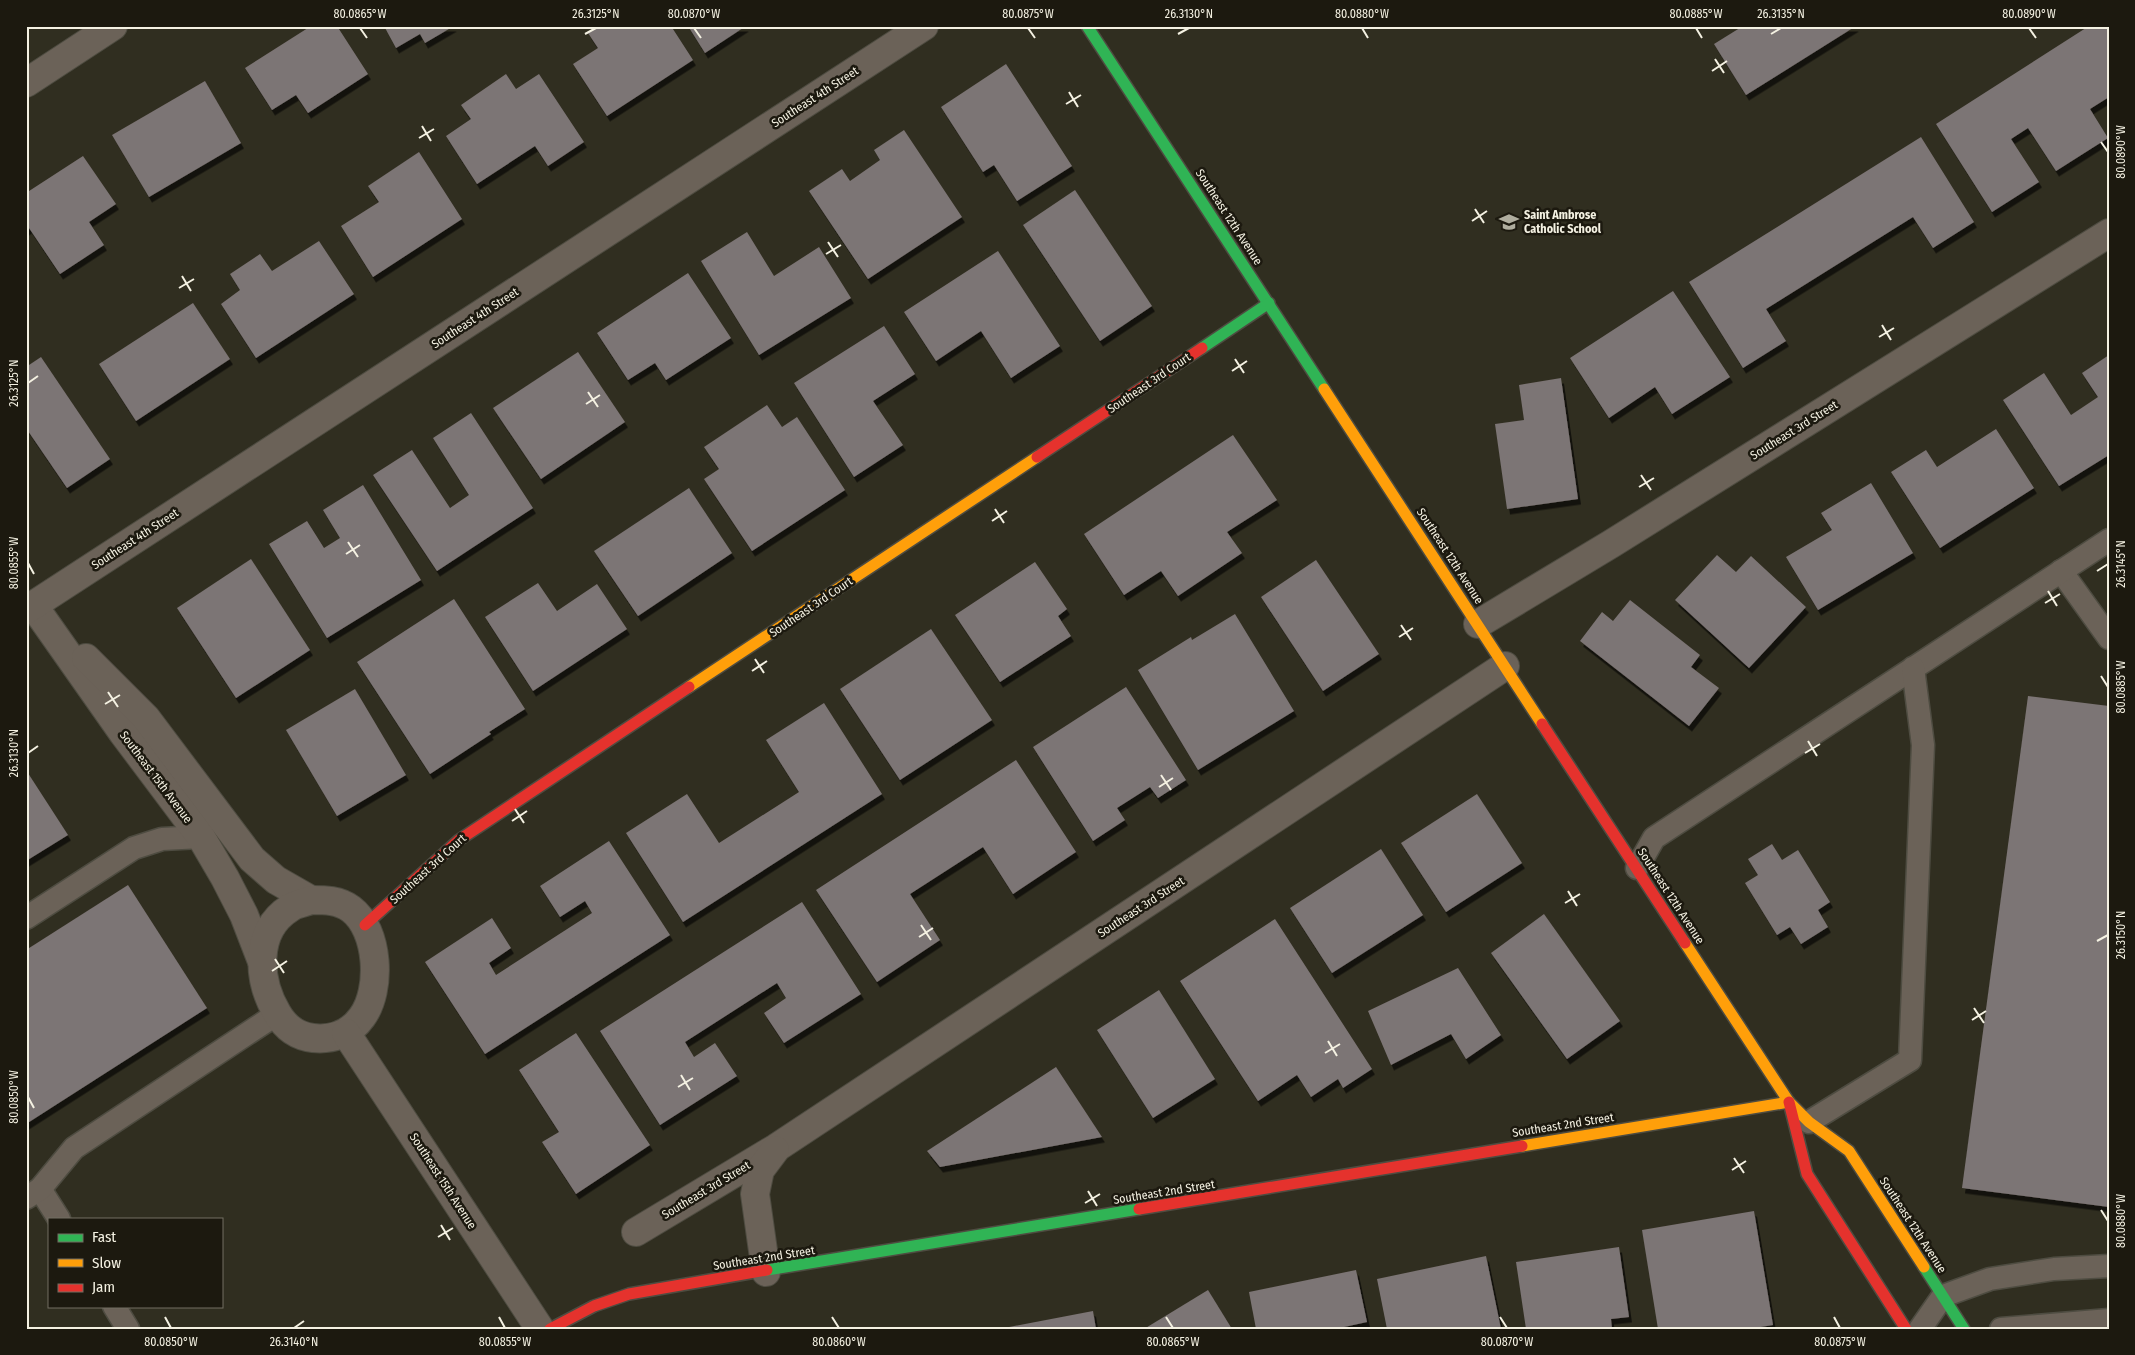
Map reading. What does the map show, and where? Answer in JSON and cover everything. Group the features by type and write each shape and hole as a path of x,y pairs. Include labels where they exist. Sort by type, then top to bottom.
{"street":[{"path":"26,83 113,26"},
{"name":"Southeast 4th Street","path":"28,605 924,26"},
{"name":"Southeast 12th Avenue","path":"1087,26 1789,1102 1809,1122 1849,1151 1964,1329"},
{"name":"Southeast 3rd Street","path":"1478,624 1620,539 2109,233"},
{"name":"Southeast 3rd Court","path":"365,925 459,840 1269,303"},
{"path":"28,605 146,718 252,859 276,880 311,900"},
{"name":"Southeast 15th Avenue","path":"28,605 201,837 244,915 261,959"},
{"name":"Southeast 3rd Street","path":"636,1232 776,1148 1505,666"},
{"path":"311,900 333,901 351,909 365,925 373,946 376,972 371,998 363,1017 346,1033 326,1039 304,1037 286,1027 268,997 261,959 266,938 274,924 290,908 311,900"},
{"name":"Southeast 15th Avenue","path":"346,1033 540,1329"},
{"name":"Southeast 12th Avenue","path":"1789,1102 1807,1174 1906,1329"},
{"name":"Southeast 2nd Street","path":"550,1329 592,1305 617,1296 1789,1102"},
{"name":"Southeast 3rd Street","path":"766,1272 755,1194 760,1170 776,1148"}],"lane":[{"path":"1636,868 1654,838 2109,540"},
{"path":"2061,570 2109,638"},
{"path":"1809,1122 1910,1060 1922,745 1913,668"},
{"path":"26,918 134,848 162,839 201,837"},
{"path":"58,1218 33,1193 74,1148 277,1014"},
{"path":"1920,1329 1943,1296 1990,1279 2054,1270 2109,1266"},
{"path":"115,1308 128,1329"},
{"path":"2001,1329 2109,1320"}],"building":[{"path":"311,26 337,26 368,74 308,113 296,95 272,110 245,68"},
{"path":"384,26 454,26 425,43 420,34 396,48"},
{"path":"599,26 671,26 693,60 607,116 573,64 598,48 588,33"},
{"path":"688,26 746,26 705,53"},
{"path":"1743,26 1856,26 1746,95 1714,44"},
{"path":"2089,26 2109,26 2109,97 2090,109 2108,138 2056,171 2028,128 2011,139 2039,182 1992,212 1936,124"},
{"path":"1006,64 1072,166 1017,201 994,165 983,172 941,107"},
{"path":"506,74 516,89 539,74 584,142 548,166 535,146 477,184 446,136 471,119 461,105"},
{"path":"205,81 241,143 149,197 112,135"},
{"path":"904,130 962,217 868,279 809,191 842,169 850,181 880,160 874,150"},
{"path":"1921,137 1974,222 1933,248 1913,217 1766,309 1786,341 1743,368 1689,282"},
{"path":"419,152 462,219 373,277 341,226 379,202 368,186"},
{"path":"83,156 116,204 89,222 104,245 60,274 29,228 26,230 26,193"},
{"path":"1075,190 1152,306 1100,341 1023,225"},
{"path":"747,232 774,276 819,247 851,298 759,355 701,261"},
{"path":"319,241 354,294 256,358 221,304 240,290 230,274 260,254 272,271"},
{"path":"998,251 1060,346 1011,378 981,331 936,361 904,312"},
{"path":"688,273 731,338 666,380 655,363 628,380 597,333"},
{"path":"1673,291 1730,377 1672,414 1655,387 1609,418 1570,358"},
{"path":"193,303 230,359 136,421 99,364"},
{"path":"884,326 915,374 873,401 903,445 854,477 794,383"},
{"path":"578,352 625,422 541,479 493,408"},
{"path":"2109,355 2109,455 2059,486 2003,400 2044,373 2071,415 2098,397 2082,373"},
{"path":"41,357 110,459 67,488 26,428 26,367"},
{"path":"1561,378 1578,499 1507,509 1495,424 1524,420 1519,385"},
{"path":"767,405 782,427 797,417 845,490 752,551 704,479 719,469 704,447"},
{"path":"471,413 533,508 437,571 373,475 412,450 450,508 469,495 433,438"},
{"path":"1996,429 2034,488 1940,548 1891,472 1926,450 1937,467"},
{"path":"1233,435 1277,500 1227,532 1242,553 1178,596 1161,571 1124,595 1084,534"},
{"path":"1871,483 1913,553 1818,610 1786,557 1832,530 1821,513"},
{"path":"363,485 421,580 327,638 269,544 307,521 324,548 340,538 323,510"},
{"path":"689,488 732,553 638,616 594,551"},
{"path":"1717,555 1736,572 1751,556 1806,607 1749,668 1675,600"},
{"path":"251,559 310,650 236,698 177,608"},
{"path":"1316,560 1379,654 1323,691 1261,597"},
{"path":"1035,562 1067,609 1058,616 1071,636 1000,682 955,615"},
{"path":"538,583 557,611 597,584 627,629 533,691 485,617"},
{"path":"454,599 525,709 430,774 357,662"},
{"path":"1630,600 1700,655 1691,667 1719,688 1689,726 1580,641 1602,612 1613,621"},
{"path":"1235,614 1294,711 1198,770 1138,670 1191,637 1192,640"},
{"path":"931,629 992,720 900,780 840,689"},
{"path":"1126,687 1186,780 1158,798 1150,787 1117,808 1125,820 1093,841 1033,747"},
{"path":"355,689 406,775 337,816 286,730"},
{"path":"2028,696 2109,706 2109,1207 1962,1188"},
{"path":"824,703 882,794 683,922 626,833 687,794 719,843 799,792 766,740"},
{"path":"1016,760 1076,852 1013,894 983,847 910,894 940,940 877,982 816,890"},
{"path":"26,770 68,835 26,861"},
{"path":"1477,794 1522,863 1446,912 1401,843"},
{"path":"609,841 670,935 485,1054 425,962 492,918 511,948 489,963 496,975 592,913 585,901 560,917 540,886"},
{"path":"1772,844 1782,860 1798,850 1830,902 1818,910 1828,927 1801,944 1790,927 1777,935 1745,883 1758,875 1748,859"},
{"path":"1381,849 1423,915 1332,973 1290,908"},
{"path":"128,885 207,1008 26,1124 26,950"},
{"path":"802,902 861,994 784,1043 764,1013 786,998 777,983 685,1042 694,1057 715,1043 737,1076 660,1125 600,1031"},
{"path":"1544,914 1620,1021 1567,1059 1491,953"},
{"path":"1275,919 1372,1069 1343,1088 1338,1079 1311,1097 1297,1075 1258,1101 1180,981"},
{"path":"1458,968 1501,1035 1466,1059 1451,1034 1391,1065 1368,1011"},
{"path":"1159,990 1215,1079 1153,1118 1097,1030"},
{"path":"576,1033 650,1145 576,1194 542,1142 559,1132 519,1070"},
{"path":"1056,1067 1102,1137 940,1167 927,1151"},
{"path":"1754,1211 1773,1325 1748,1329 1658,1329 1642,1230"},
{"path":"1619,1247 1629,1317 1611,1319 1612,1329 1526,1329 1516,1262"},
{"path":"1486,1256 1501,1329 1387,1329 1377,1279"},
{"path":"1356,1270 1367,1322 1335,1329 1256,1329 1249,1292"},
{"path":"1208,1290 1232,1329 1144,1329"},
{"path":"1093,1311 1096,1329 1004,1328"}],"traffic: fast":[{"path":"1087,26 1324,389"},
{"path":"1202,348 1269,303"},
{"path":"767,1270 1139,1209"},
{"path":"1924,1267 1964,1329"}],"traffic: slow":[{"path":"1324,389 1542,724"},
{"path":"689,687 1037,457"},
{"path":"1685,943 1789,1102 1809,1122 1849,1151 1924,1267"},
{"path":"1522,1146 1789,1102"}],"traffic: jam":[{"path":"1037,457 1202,348"},
{"path":"365,925 459,840 689,687"},
{"path":"1542,724 1685,943"},
{"path":"1789,1102 1807,1174 1906,1329"},
{"path":"1139,1209 1522,1146"},
{"path":"550,1329 594,1306 629,1294 767,1270"}],"place":[{"name":"Saint Ambrose Catholic School","path":"1509,222"}]}
